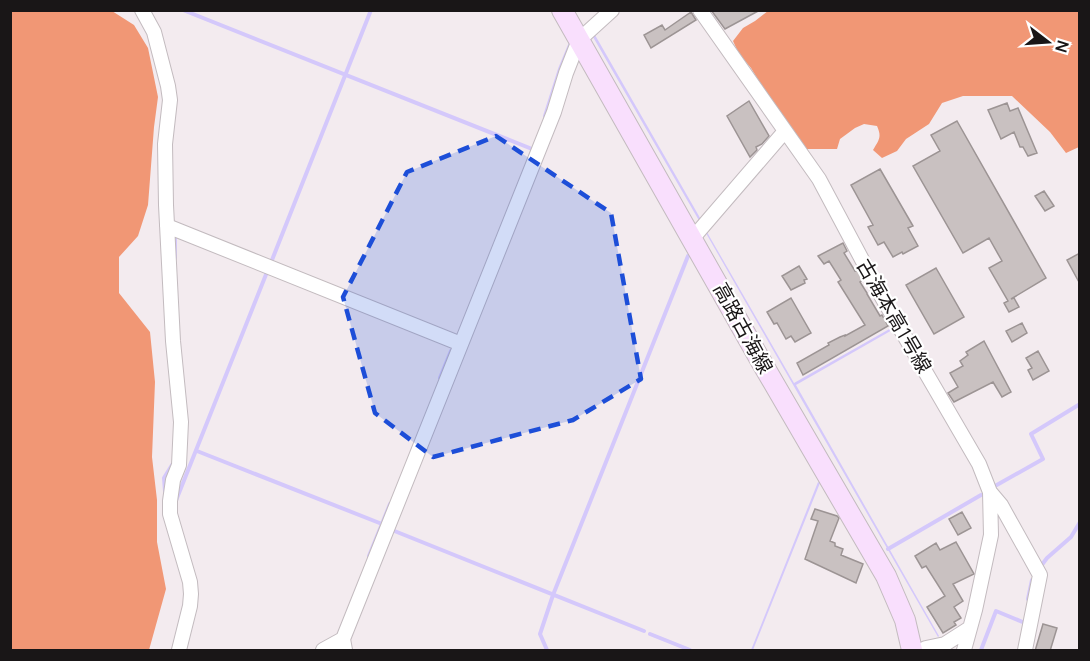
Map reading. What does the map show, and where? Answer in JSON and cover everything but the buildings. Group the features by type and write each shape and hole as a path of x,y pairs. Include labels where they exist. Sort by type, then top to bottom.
{"main road":[{"name":"高路古海線","path":"562,10 886,576 905,620 912,651"}],"street":[{"path":"323,651 344,645 554,112 579,40 612,10"},
{"name":"古海本高1号線","path":"700,10 819,179 883,299 979,464 990,492 991,535 964,651"},
{"path":"149,14 170,100 165,144 173,342 181,422 179,465 173,480 170,514 190,582 191,594 179,651"},
{"path":"692,239 785,132"},
{"path":"168,226 461,344"},
{"path":"990,492 1001,505 1040,575 1025,651"},
{"path":"922,651 945,644 970,628"}],"highlighted area":[{"path":"496,136 611,213 641,379 573,420 433,457 375,413 343,297 407,172"}],"shaded area":[{"path":"10,11 112,11 134,25 148,48 158,97 148,205 138,236 119,257 119,293 150,332 155,382 152,457 157,500 157,542 166,589 149,650 11,650"},
{"path":"768,11 1079,11 1079,147 1066,153 1050,132 1012,96 963,96 942,103 929,124 906,139 897,151 882,158 873,150 879,138 877,126 864,124 840,139 837,149 806,149 739,54 733,41 743,28"},
{"path":"595,35 703,223 701,224 593,37"},
{"path":"703,228 794,383 893,327 894,329 796,385 938,637"},
{"path":"818,482 820,483 753,650 751,650"}],"waterway":[{"path":"183,10 532,149"},
{"path":"272,260 371,10"},
{"path":"545,116 570,45"},
{"path":"175,235 175,258"},
{"path":"547,650 540,634 553,595 688,256"},
{"path":"175,503 267,272"},
{"path":"440,378 451,351"},
{"path":"995,486 1043,459 1031,434 1080,404"},
{"path":"197,451 382,524"},
{"path":"165,491 164,478 172,465"},
{"path":"888,549 981,495"},
{"path":"369,556 390,504"},
{"path":"1041,566 1071,537 1080,522"},
{"path":"392,530 644,631"},
{"path":"1028,599 1032,580"},
{"path":"981,650 996,611 1025,623 1025,621"},
{"path":"650,634 690,650"}]}
